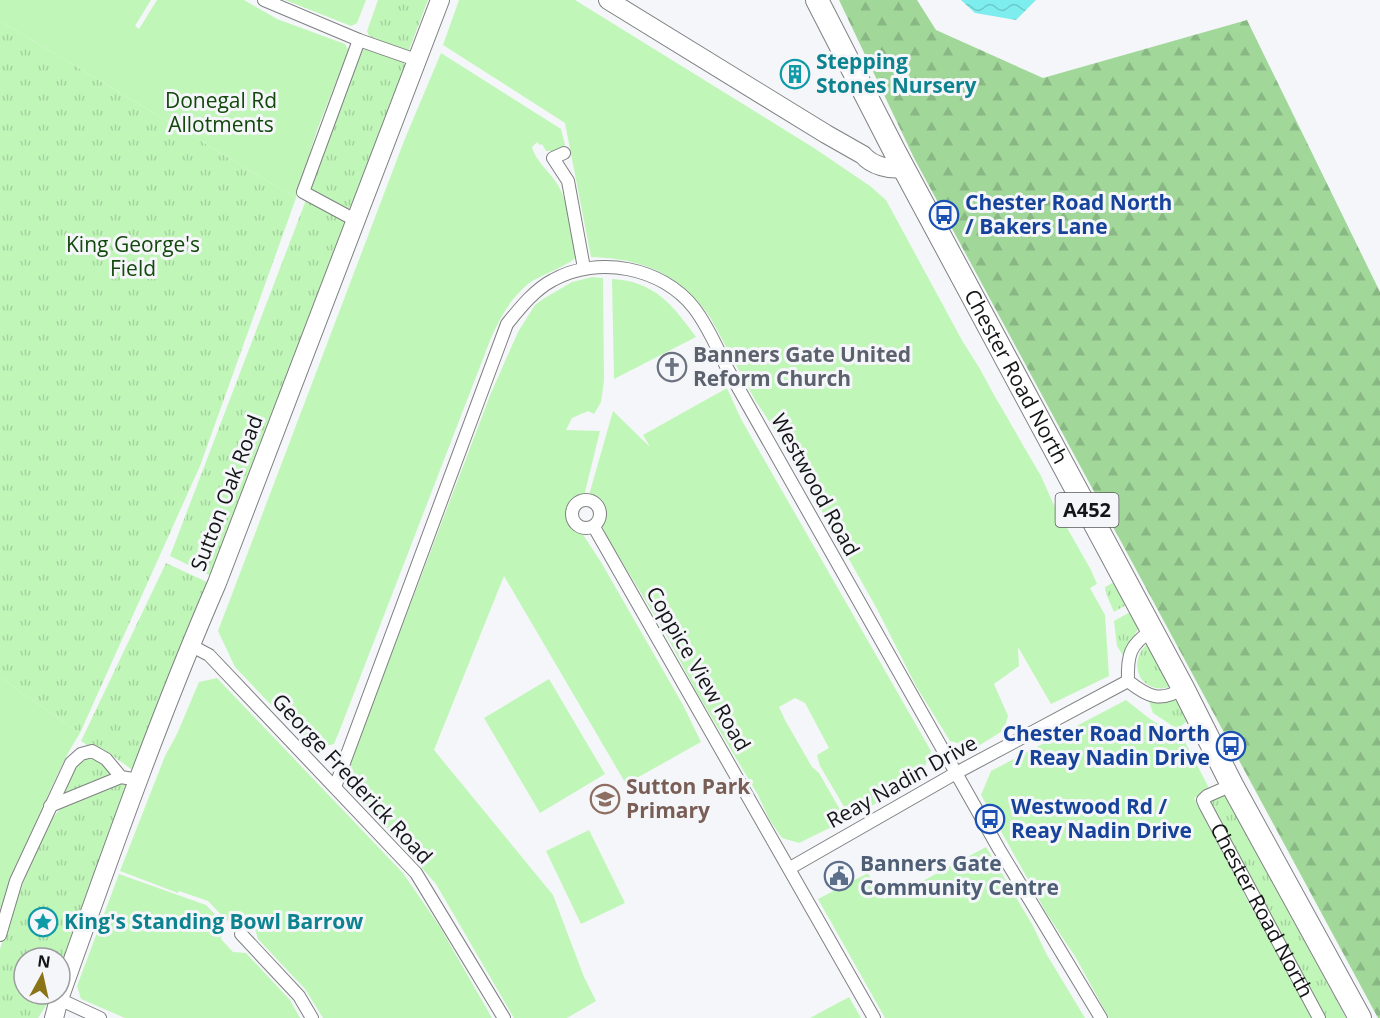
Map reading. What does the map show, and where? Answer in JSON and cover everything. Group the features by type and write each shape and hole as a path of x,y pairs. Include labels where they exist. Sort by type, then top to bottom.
{"highway":[{"name":"Chester Road North","path":"817,0 900,160 1184,688 1232,785 1360,1018"}],"main road":[{"name":"Sutton Oak Road","path":"72,956 130,779 217,583 440,0"},
{"path":"608,0 863,155 866,159 885,167 900,160"},
{"path":"42,1018 52,1006"}],"street":[{"path":"264,0 358,40 416,60"},
{"path":"355,220 303,192 358,40"},
{"path":"554,154 568,181 584,268"},
{"name":"Westwood Road","path":"335,788 507,324 527,300 552,280 584,268 624,268 647,274 674,288 694,308 710,333 727,368 956,774 1101,1018"},
{"name":"Coppice View Road","path":"594,527 790,867 874,1018"},
{"path":"1152,630 1132,647 1127,660 1128,681 1142,692 1159,698 1173,695 1184,688"},
{"name":"George Frederick Road","path":"190,645 209,655 416,873 504,1018"},
{"name":"Reay Nadin Drive","path":"790,867 1128,681"},
{"path":"0,934 16,881 71,763 81,754 92,751 106,759 130,779"},
{"path":"50,806 130,779"},
{"name":"Chester Road North","path":"1232,785 1203,800 1319,1018"},
{"path":"241,934 299,996 312,1018"},
{"path":"72,1005 100,1018"}],"green space":[{"name":"Donegal Rd Allotments","path":"0,0 151,0 135,26 139,29 157,0 244,0 277,19 345,44 348,49 347,54 317,130 296,198 0,21"},
{"path":"285,0 366,0 357,23 351,26"},
{"path":"378,0 428,0 409,50 369,36 367,31"},
{"path":"459,0 575,0 814,148 870,186 886,200 963,342 1041,476 1053,503 1091,570 1097,584 1090,588 1105,615 1109,676 1051,704 1018,647 1019,666 994,684 1008,716 1004,730 975,748 950,741 916,686 877,609 783,442 755,400 710,317 686,289 658,271 627,261 591,257 565,123 443,45"},
{"path":"839,0 917,0 936,30 1043,78 1247,20 1380,292 1380,1018 914,158"},
{"name":"King George's Field","path":"0,21 296,198 200,466 80,733 0,676"},
{"path":"363,48 403,62 406,66 352,208 348,210 342,209 310,189 359,49"},
{"path":"441,53 561,129 565,145 555,151 546,151 542,144 537,142 532,147 562,193 568,211 576,257 528,284 511,302 498,323 334,744 313,749 235,667 218,631 404,141"},
{"path":"306,200 343,217 346,223 213,577 170,556"},
{"path":"592,277 603,278 604,380 601,402 594,414 588,411 572,418 566,430 600,431 584,496 575,497 567,506 566,515 569,524 580,530 601,562 683,705 701,742 626,784 504,576 434,750 553,895 584,977 596,1001 567,1018 514,1018 436,884 357,794 350,763 491,393 518,332 535,305 543,299 572,282"},
{"path":"612,279 640,284 651,290 670,305 696,337 614,379"},
{"path":"727,388 741,419 931,751 919,781 850,817 820,766 817,755 829,748 805,703 795,698 779,707 812,767 819,773 846,820 799,843 782,838 769,819 758,795 696,691 664,631 607,537 600,520 601,506 598,500 589,495 613,411 650,447 643,435"},
{"path":"166,563 209,583 134,771 103,749 81,741"},
{"path":"1116,581 1128,604 1114,612 1105,587"},
{"path":"1132,611 1139,627 1124,657 1117,646 1114,621"},
{"path":"1149,642 1173,686 1153,687 1145,683 1140,676 1137,668 1138,659"},
{"path":"0,676 80,733 48,795 0,909"},
{"path":"217,678 403,873 440,927 492,1018 323,1018 305,989 258,939 252,919 239,915 227,921 208,901 179,891 178,893 120,871 165,756 199,682"},
{"path":"549,679 605,774 540,813 484,718"},
{"path":"1148,699 1175,700 1182,704 1190,719 1177,729 1153,713"},
{"path":"1126,700 1150,719 1183,738 1210,790 1194,798 1250,905 1301,995 1311,1018 1109,1018 1076,958 1047,914 981,795 991,771"},
{"path":"96,756 113,775 64,793 63,790 78,760"},
{"path":"121,784 128,785 71,946 12,946 12,1006 46,1006 38,1018 0,1018 0,949 23,883 48,823 61,808"},
{"path":"1223,794 1346,1018 1324,1018 1211,806 1210,801"},
{"path":"589,830 625,903 581,924 546,851"},
{"path":"986,847 1085,1018 885,1018 818,899 868,873 884,899 906,890"},
{"path":"119,874 206,905 223,923 221,939 233,952 246,953 290,1000 300,1018 125,1018 81,999 77,986"},
{"path":"849,997 861,1018 810,1018"}],"water":[{"path":"961,0 1036,0 1016,20 975,13"}],"place":[{"name":"Stepping Stones Nursery","path":"795,74"},
{"name":"Chester Road North / Bakers Lane","path":"944,215"},
{"name":"Banners Gate United Reform Church","path":"672,367"},
{"name":"Chester Road North / Reay Nadin Drive","path":"1231,746"},
{"name":"Sutton Park Primary","path":"605,799"},
{"name":"Westwood Rd / Reay Nadin Drive","path":"990,819"},
{"name":"Banners Gate Community Centre","path":"839,876"},
{"name":"King's Standing Bowl Barrow","path":"43,922"}]}
